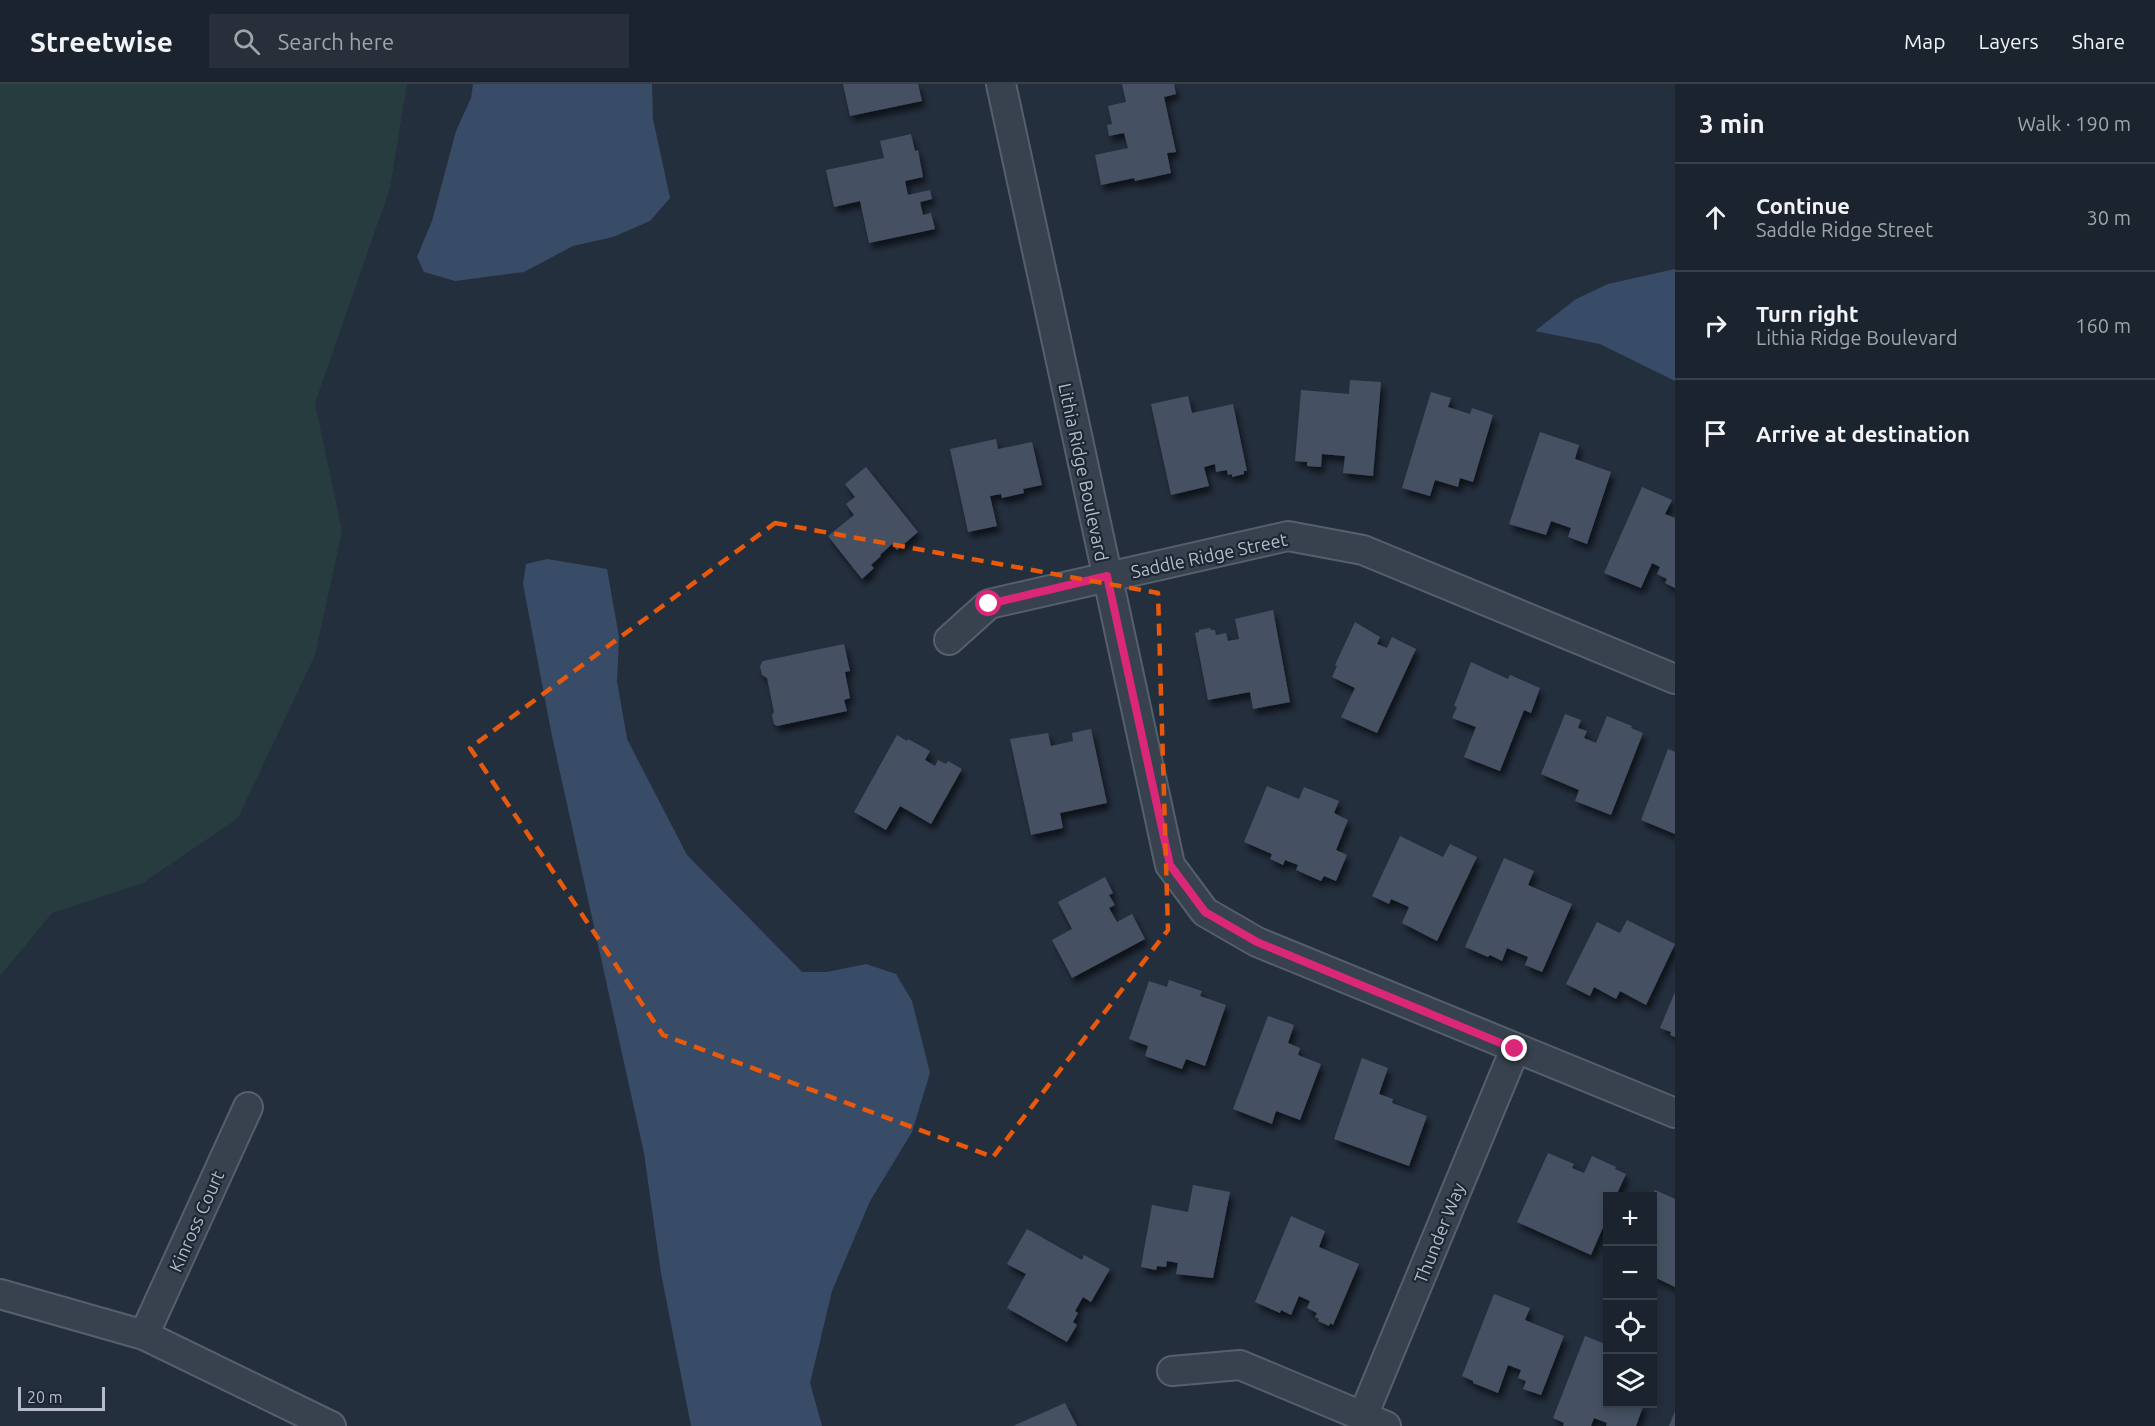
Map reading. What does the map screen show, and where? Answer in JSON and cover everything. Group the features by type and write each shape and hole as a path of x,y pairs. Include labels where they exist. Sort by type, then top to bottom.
{"street":[{"name":"Lithia Ridge Boulevard","path":"1001,84 1170,865 1205,912 1257,942 1675,1113"},
{"name":"Saddle Ridge Street","path":"949,640 989,604 1288,536 1363,550 1675,679"},
{"name":"Thunder Way","path":"1375,1421 1515,1049"},
{"name":"Kinross Court","path":"144,1335 248,1107"},
{"path":"0,1294 144,1335 331,1426"},
{"path":"1172,1371 1239,1365 1375,1421"}],"highlighted area":[{"path":"775,523 1158,593 1168,930 993,1157 663,1035 470,748"}],"green space":[{"path":"0,84 407,84 390,188 315,403 342,531 315,655 238,818 143,883 52,913 0,976"}],"water":[{"path":"473,84 652,84 653,119 670,198 650,221 613,237 573,246 524,272 455,281 424,272 417,257 432,221 456,131 471,98"},
{"path":"1675,269 1675,381 1600,344 1535,331 1576,299 1608,284"},
{"path":"547,559 607,569 619,637 617,681 627,739 687,855 802,972 827,972 866,964 896,974 912,1001 930,1073 912,1132 870,1201 832,1291 810,1383 822,1426 691,1426 661,1273 644,1153 552,736 523,584 526,564"}],"building":[{"path":"843,84 918,84 922,101 850,116"},
{"path":"1122,84 1174,84 1176,94 1164,97 1176,152 1167,153 1171,173 1135,181 1134,178 1101,185 1095,155 1128,148 1124,133 1109,136 1107,125 1112,124 1108,106 1126,102"},
{"path":"911,134 915,151 918,150 923,177 905,181 908,195 930,190 932,199 920,202 923,215 931,213 935,229 869,243 860,201 834,207 826,170 884,158 880,141"},
{"path":"1350,380 1381,382 1373,476 1343,473 1345,456 1322,454 1321,467 1307,466 1307,462 1295,461 1301,390 1349,394"},
{"path":"1431,392 1451,398 1448,407 1470,414 1472,408 1493,415 1473,482 1460,478 1458,487 1435,480 1430,496 1402,488"},
{"path":"1188,396 1192,413 1233,404 1247,471 1232,477 1232,474 1228,475 1227,470 1216,472 1215,464 1204,467 1209,486 1171,495 1151,404"},
{"path":"1540,432 1579,445 1575,459 1611,472 1587,544 1568,537 1571,528 1551,521 1546,535 1509,524"},
{"path":"996,439 998,449 1032,442 1042,485 1023,489 1024,493 1002,498 1001,494 990,496 997,526 968,532 950,449"},
{"path":"866,467 918,532 897,550 892,544 871,565 874,568 862,579 828,536 854,515 846,504 855,497 845,484"},
{"path":"1642,487 1672,500 1665,514 1675,518 1675,588 1665,583 1667,579 1657,574 1660,567 1652,563 1641,588 1604,573"},
{"path":"1273,610 1290,702 1253,709 1250,692 1208,700 1195,633 1210,628 1215,630 1216,635 1226,633 1228,641 1239,639 1235,619"},
{"path":"1355,622 1380,637 1377,644 1387,648 1392,637 1416,649 1377,733 1341,717 1355,688 1332,677 1337,666 1335,665"},
{"path":"844,644 850,671 845,672 850,698 844,700 847,711 777,726 774,724 772,715 774,712 767,678 762,675 760,666 763,661"},
{"path":"1471,662 1508,679 1510,675 1540,688 1531,713 1524,710 1500,771 1464,757 1476,727 1452,718 1457,707 1454,706"},
{"path":"1565,714 1581,720 1578,728 1587,731 1584,738 1596,743 1607,716 1643,733 1611,815 1575,801 1579,790 1541,774"},
{"path":"1091,729 1107,803 1060,813 1063,828 1031,835 1010,739 1048,733 1051,746 1073,741 1072,733"},
{"path":"897,735 930,751 925,760 935,766 938,760 946,764 948,761 962,769 931,824 900,806 886,830 854,812"},
{"path":"1668,749 1675,752 1675,834 1641,820"},
{"path":"1267,786 1299,799 1304,787 1339,801 1334,813 1348,820 1336,850 1347,855 1336,881 1324,876 1321,881 1296,870 1298,865 1285,860 1283,865 1270,859 1272,854 1244,842"},
{"path":"1400,836 1443,857 1450,844 1477,857 1437,941 1402,923 1409,907 1391,899 1389,904 1372,896"},
{"path":"1504,858 1534,871 1528,885 1572,904 1542,972 1525,965 1528,957 1507,948 1502,961 1465,947"},
{"path":"1105,877 1113,893 1109,895 1115,905 1109,908 1117,922 1132,914 1145,939 1072,978 1052,940 1072,929 1058,902"},
{"path":"1627,920 1675,944 1646,1005 1620,991 1616,999 1594,987 1590,996 1566,984 1597,922 1620,933"},
{"path":"1169,980 1202,991 1200,996 1226,1005 1205,1066 1186,1059 1182,1069 1145,1056 1148,1046 1129,1039 1149,981 1167,987"},
{"path":"1675,992 1675,1037 1670,1035 1671,1032 1660,1028"},
{"path":"1268,1016 1294,1025 1288,1043 1300,1048 1298,1055 1321,1064 1300,1120 1276,1111 1272,1124 1233,1109"},
{"path":"1362,1058 1388,1068 1379,1094 1393,1099 1392,1103 1427,1116 1409,1166 1334,1139"},
{"path":"1548,1153 1574,1164 1572,1168 1584,1173 1592,1156 1626,1174 1618,1192 1603,1192 1603,1227 1591,1255 1517,1222"},
{"path":"1193,1185 1230,1192 1213,1278 1176,1274 1178,1263 1167,1261 1166,1267 1157,1266 1156,1270 1141,1267 1152,1205 1188,1212"},
{"path":"1655,1190 1675,1199 1675,1287 1657,1278 1657,1192 1654,1192"},
{"path":"1291,1216 1325,1231 1319,1247 1359,1264 1333,1325 1330,1323 1329,1326 1318,1321 1319,1319 1315,1317 1317,1313 1307,1308 1310,1301 1299,1296 1291,1315 1281,1310 1280,1313 1255,1302"},
{"path":"1027,1229 1082,1260 1084,1255 1110,1269 1091,1302 1083,1297 1075,1311 1078,1313 1073,1322 1077,1325 1067,1342 1007,1308 1026,1274 1007,1264"},
{"path":"1494,1294 1530,1308 1525,1320 1564,1336 1541,1395 1523,1389 1526,1381 1518,1378 1521,1370 1508,1365 1498,1393 1462,1376"},
{"path":"1585,1336 1603,1343 1603,1408 1643,1408 1636,1426 1606,1426 1607,1423 1594,1418 1591,1426 1564,1426 1564,1423 1553,1418"},
{"path":"1065,1403 1077,1426 1013,1426"},
{"path":"1675,1411 1675,1426 1669,1426"}],"route":[{"path":"989,604 1107,576 1170,865 1205,912 1257,942 1515,1049"}]}
